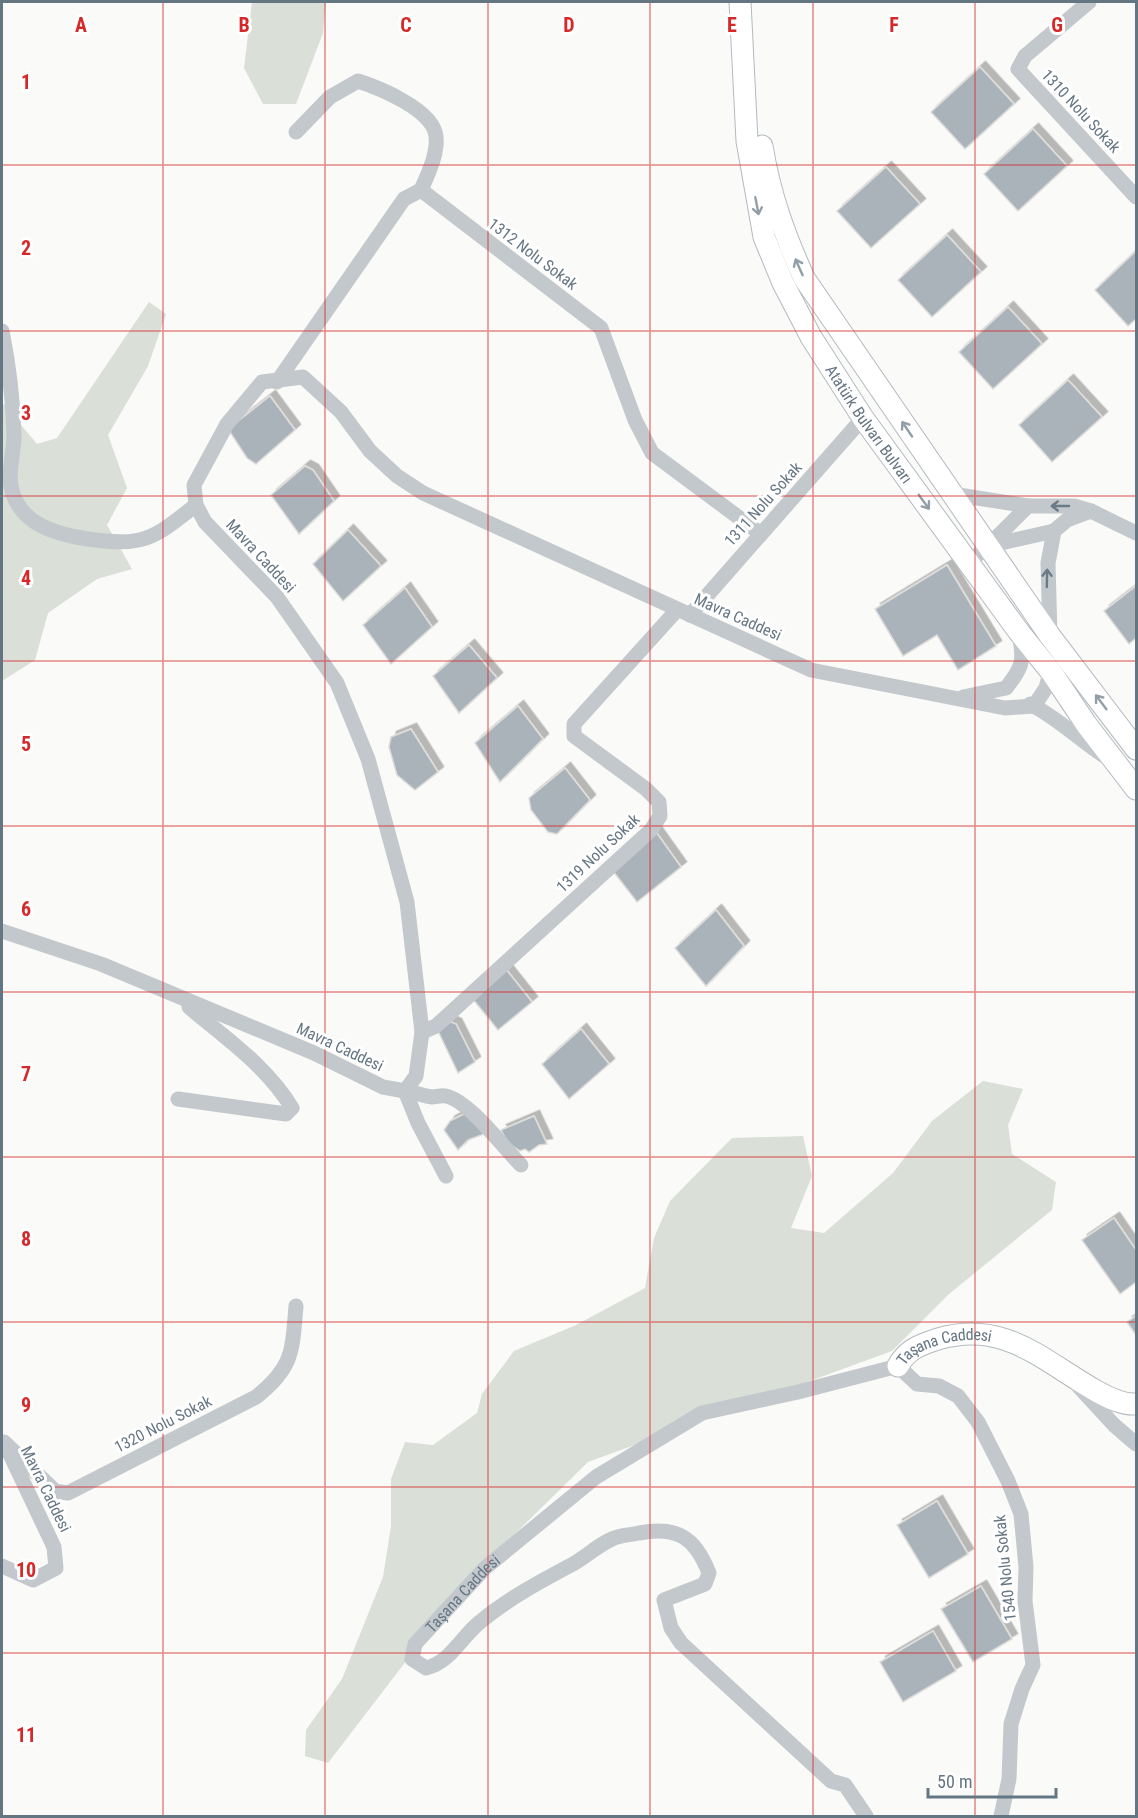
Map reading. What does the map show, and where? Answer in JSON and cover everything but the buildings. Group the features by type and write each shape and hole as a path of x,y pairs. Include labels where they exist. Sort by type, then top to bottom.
{"street":[{"name":"Atatürk Bulvarı Bulvarı","path":"740,2 747,141 764,237 783,284 811,337 863,418 1137,789"},
{"name":"Atatürk Bulvarı Bulvarı","path":"753,2 760,138 769,188 780,225 804,278 1050,636 1137,749"},
{"name":"1310 Nolu Sokak","path":"1089,2 1025,56 1018,69 1137,196"},
{"path":"277,382 404,199 421,190 434,159 436,136 431,121 386,90 358,81 330,97 296,132"},
{"name":"1312 Nolu Sokak","path":"421,190 601,328 635,420 652,453 761,534"},
{"path":"2,331 13,405 14,446 10,486 21,510 35,524 67,536 136,543 161,533 196,505"},
{"name":"Mavra Caddesi","path":"2,931 101,964 177,998 314,1053 383,1087 405,1091 416,1076 422,1032 407,903 369,759 337,683 277,597 206,522 196,505 194,485 227,424 262,382 277,382 303,377 341,412 370,451 397,476 423,493 811,669 992,707 1030,704"},
{"name":"1311 Nolu Sokak","path":"684,612 761,534 863,418"},
{"path":"952,494 1028,506 1063,505 1091,512 1137,533"},
{"path":"968,563 1028,506"},
{"path":"988,546 1054,531 1067,520 1091,512"},
{"path":"1030,704 1034,706 1040,698 1052,673 1048,563 1054,531"},
{"name":"1319 Nolu Sokak","path":"422,1032 436,1026 651,830 660,816 659,802 646,789 574,736 574,724 684,612"},
{"name":"Mavra Caddesi","path":"951,699 1006,688 1020,668 1024,656 1019,632"},
{"path":"1030,704 1051,714 1087,745 1118,766"},
{"path":"177,998 254,1061 281,1090 292,1108 286,1114 178,1100"},
{"path":"405,1091 428,1097 446,1096 462,1106 483,1123 498,1142 521,1164"},
{"path":"405,1091 418,1123 446,1176"},
{"name":"1320 Nolu Sokak","path":"3,1439 55,1491 68,1493 256,1397 276,1382 292,1350 296,1306"},
{"name":"Taşana Caddesi","path":"866,1816 845,1785 831,1781 823,1774 681,1643 671,1628 664,1600 705,1584 709,1573 702,1556 691,1541 678,1533 658,1529 613,1538 579,1561 514,1595 478,1624 438,1665 426,1668 412,1659 415,1644 485,1568 596,1477 702,1413 798,1392 897,1366 904,1355 915,1346 950,1336 994,1334 1022,1345 1069,1376 1106,1396 1129,1405 1137,1404"},
{"name":"1540 Nolu Sokak","path":"897,1366 916,1384 939,1386 958,1396 978,1422 1008,1481 1021,1514 1026,1567 1025,1601 1033,1665 1022,1689 1011,1724 1009,1779 1002,1816"},
{"path":"1069,1376 1114,1425 1137,1444"},
{"name":"Mavra Caddesi","path":"2,1566 33,1580 56,1568 54,1547 3,1439"}],"shaded area":[{"path":"252,2 326,2 323,33 296,104 263,104 244,68"},
{"path":"149,302 166,314 148,366 108,435 127,488 107,525 132,569 97,579 48,613 35,660 2,681 2,402 37,444 57,438"},
{"path":"983,1081 1023,1089 1008,1125 1012,1154 1056,1182 1052,1210 949,1294 892,1351 588,1462 469,1579 328,1763 305,1756 306,1730 342,1679 383,1577 391,1526 391,1479 405,1442 433,1445 477,1413 482,1394 514,1351 576,1325 645,1288 654,1238 670,1201 732,1138 803,1136 812,1176 791,1228 824,1233 893,1173 932,1121"}]}
